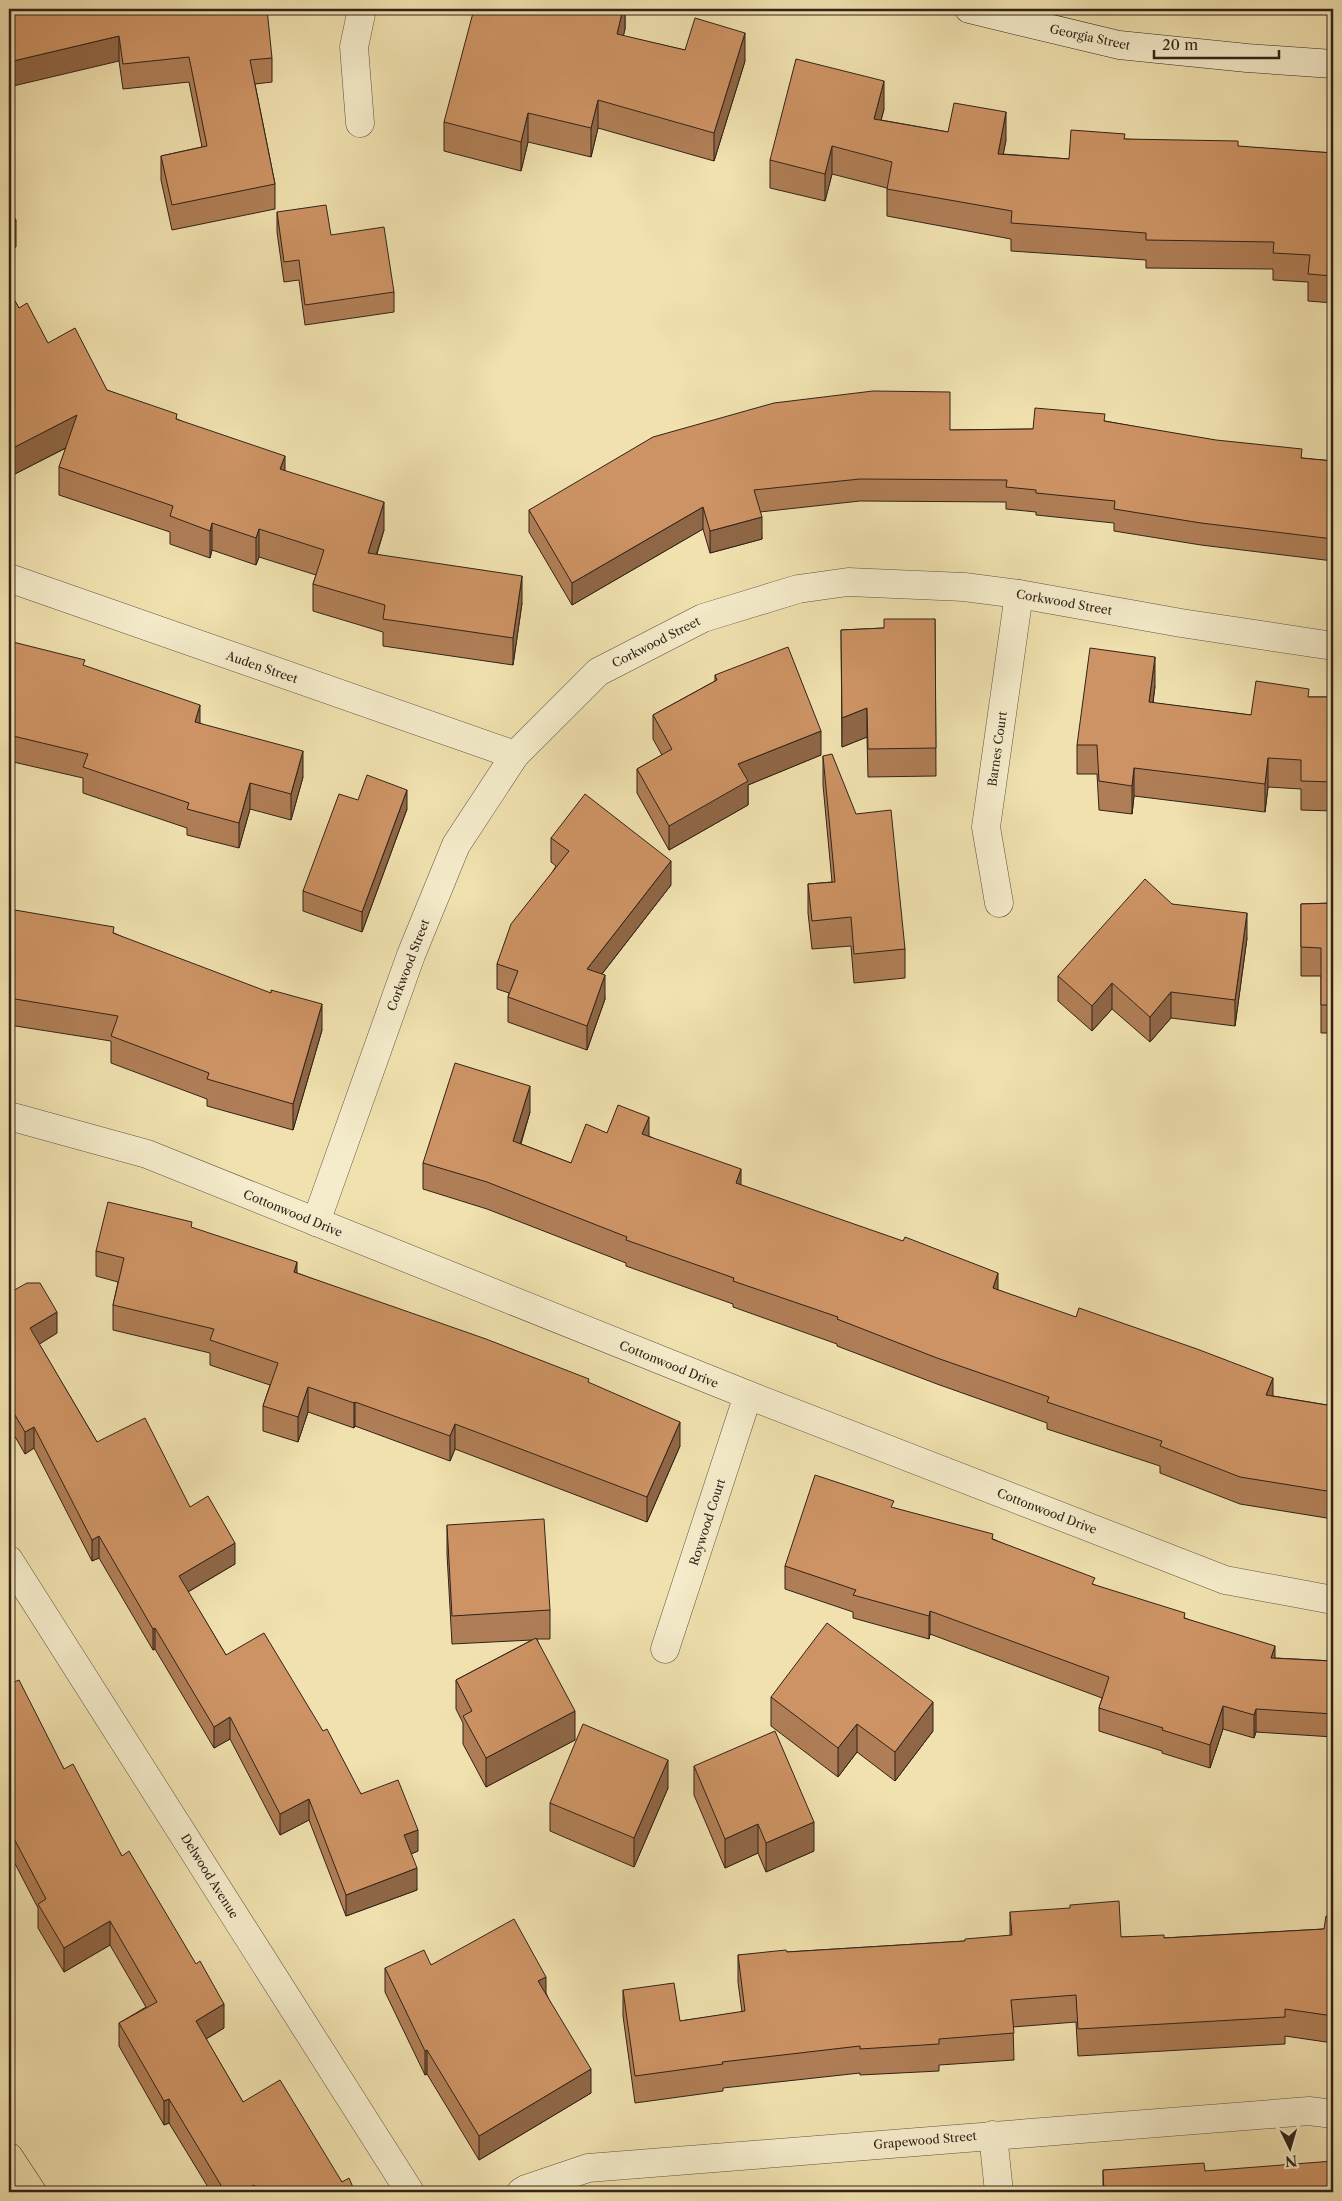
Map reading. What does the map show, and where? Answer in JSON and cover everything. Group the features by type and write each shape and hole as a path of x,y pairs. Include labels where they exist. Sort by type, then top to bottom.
{"main road":[{"path":"9,2157 32,2192"}],"street":[{"path":"360,124 354,48 362,9"},
{"name":"Georgia Street","path":"969,9 1119,45 1247,58 1333,64"},
{"name":"Auden Street","path":"9,578 515,755"},
{"name":"Corkwood Street","path":"316,1222 411,955 456,845 515,755 598,672 703,618 798,589 848,582 964,587 1020,594 1181,623 1333,646"},
{"name":"Barnes Court","path":"999,903 986,827 1020,594"},
{"name":"Cottonwood Drive","path":"9,1116 146,1154 748,1395 1226,1580 1333,1600"},
{"name":"Roywood Court","path":"665,1649 748,1395"},
{"name":"Delwood Avenue","path":"9,1560 410,2192"},
{"name":"Grapewood Street","path":"521,2192 588,2168 1309,2111 1333,2114"},
{"path":"993,2135 999,2192"}],"building":[{"path":"9,9 267,9 272,58 250,60 275,184 172,205 161,156 207,146 189,57 123,64 119,36 9,62"},
{"path":"474,9 623,9 617,34 685,50 695,18 745,33 714,133 598,100 591,128 528,113 521,142 444,122"},
{"path":"796,59 884,81 874,119 948,132 954,103 1006,112 998,154 1069,159 1071,130 1125,134 1124,139 1238,141 1238,146 1333,153 1333,276 1308,274 1310,255 1273,253 1274,242 1146,240 1146,233 1011,223 1012,211 887,189 892,162 832,146 825,174 770,160"},
{"path":"326,205 331,235 384,227 394,292 305,305 299,260 284,262 277,212"},
{"path":"9,208 16,220 9,224"},
{"path":"9,291 19,308 27,303 48,343 75,328 107,390 177,414 176,419 285,456 280,469 384,502 368,553 522,576 513,638 383,619 385,605 313,584 324,550 259,529 256,538 212,523 210,531 170,516 173,506 59,467 77,415 9,450"},
{"path":"873,391 950,392 950,430 1033,429 1035,408 1105,414 1104,421 1216,440 1302,449 1301,458 1333,461 1333,539 1201,523 1114,509 1115,501 1036,493 1036,490 1006,487 1007,480 860,479 754,490 762,517 710,531 703,507 572,583 529,510 653,437 774,403"},
{"path":"884,619 935,619 936,748 868,749 867,708 842,718 841,630 884,628"},
{"path":"9,641 85,660 83,665 200,705 195,722 303,751 291,794 250,783 239,823 187,809 189,803 83,767 88,754 9,735 13,709 9,708"},
{"path":"788,647 821,731 738,764 748,781 669,826 637,769 672,749 653,715 717,680 715,675"},
{"path":"1090,648 1155,657 1149,702 1251,715 1256,681 1309,689 1308,697 1333,697 1333,782 1301,781 1301,760 1268,758 1265,784 1134,768 1132,786 1099,781 1097,745 1077,745"},
{"path":"832,754 856,814 891,810 905,949 854,954 851,917 812,921 808,884 835,882 823,756"},
{"path":"367,775 407,790 362,912 303,891 339,794 358,800"},
{"path":"585,794 671,861 587,969 605,975 587,1026 508,997 518,971 497,964 511,924 569,851 551,838"},
{"path":"1145,879 1172,904 1247,913 1235,1000 1171,992 1150,1017 1112,983 1092,1006 1058,976"},
{"path":"1333,903 1333,1005 1321,1005 1321,948 1301,947 1301,904"},
{"path":"9,909 114,927 113,933 271,993 271,990 322,1004 293,1104 207,1079 209,1073 111,1036 118,1016 9,998"},
{"path":"455,1063 530,1086 513,1141 571,1163 586,1124 607,1133 618,1105 649,1117 642,1134 741,1169 736,1183 903,1241 905,1237 998,1273 993,1288 1076,1317 1079,1308 1273,1378 1266,1395 1333,1406 1333,1492 1240,1477 1160,1446 1162,1441 1047,1402 1049,1397 937,1358 837,1319 838,1317 733,1281 734,1278 626,1240 627,1237 487,1182 423,1163"},
{"path":"108,1202 192,1222 191,1227 297,1262 294,1272 486,1339 589,1379 588,1382 680,1422 647,1497 455,1424 450,1436 308,1387 298,1417 263,1406 278,1363 210,1340 214,1329 113,1305 124,1258 96,1251"},
{"path":"27,1283 40,1283 57,1312 30,1328 97,1442 145,1418 190,1507 208,1496 235,1543 179,1576 226,1655 264,1633 323,1731 327,1729 361,1794 398,1780 418,1830 404,1835 417,1868 346,1895 309,1799 280,1814 230,1717 214,1727 155,1628 153,1629 99,1536 92,1540 34,1427 25,1432 9,1405 9,1293"},
{"path":"815,1475 894,1501 891,1507 993,1534 992,1539 1095,1578 1092,1584 1185,1613 1184,1618 1275,1646 1271,1658 1333,1661 1333,1714 1256,1709 1254,1715 1223,1706 1210,1745 1099,1708 1109,1677 930,1611 929,1616 853,1595 856,1590 785,1566"},
{"path":"544,1519 550,1610 452,1616 447,1525"},
{"path":"827,1623 933,1702 895,1752 857,1724 838,1748 771,1697"},
{"path":"536,1638 575,1711 486,1758 463,1716 472,1711 456,1680"},
{"path":"9,1674 14,1682 19,1680 64,1769 73,1764 122,1856 129,1851 196,1964 200,1961 224,2004 196,2021 243,2102 280,2080 342,2182 349,2178 355,2192 257,2192 254,2185 241,2192 225,2192 169,2099 164,2101 119,2023 157,2002 110,1921 64,1948 38,1904 46,1899 9,1829"},
{"path":"583,1724 668,1760 634,1838 550,1803"},
{"path":"775,1731 814,1822 766,1843 758,1824 725,1839 694,1766"},
{"path":"1119,1901 1121,1937 1164,1935 1164,1938 1324,1929 1326,1916 1333,1917 1333,2016 1285,2009 1285,2017 1078,2029 1076,1995 1011,2000 1014,2033 939,2039 939,2044 860,2049 860,2046 722,2062 723,2064 635,2076 623,1990 674,1983 680,2021 745,2011 738,1955 786,1950 787,1952 965,1941 965,1939 1012,1935 1010,1912 1070,1908 1070,1905"},
{"path":"514,1919 546,1977 538,1981 591,2069 479,2136 427,2050 425,2051 385,1968 424,1950 431,1965"},
{"path":"1333,2161 1333,2192 1104,2192 1103,2170 1204,2163 1205,2171"},
{"path":"949,2187 950,2192 892,2192"}]}
